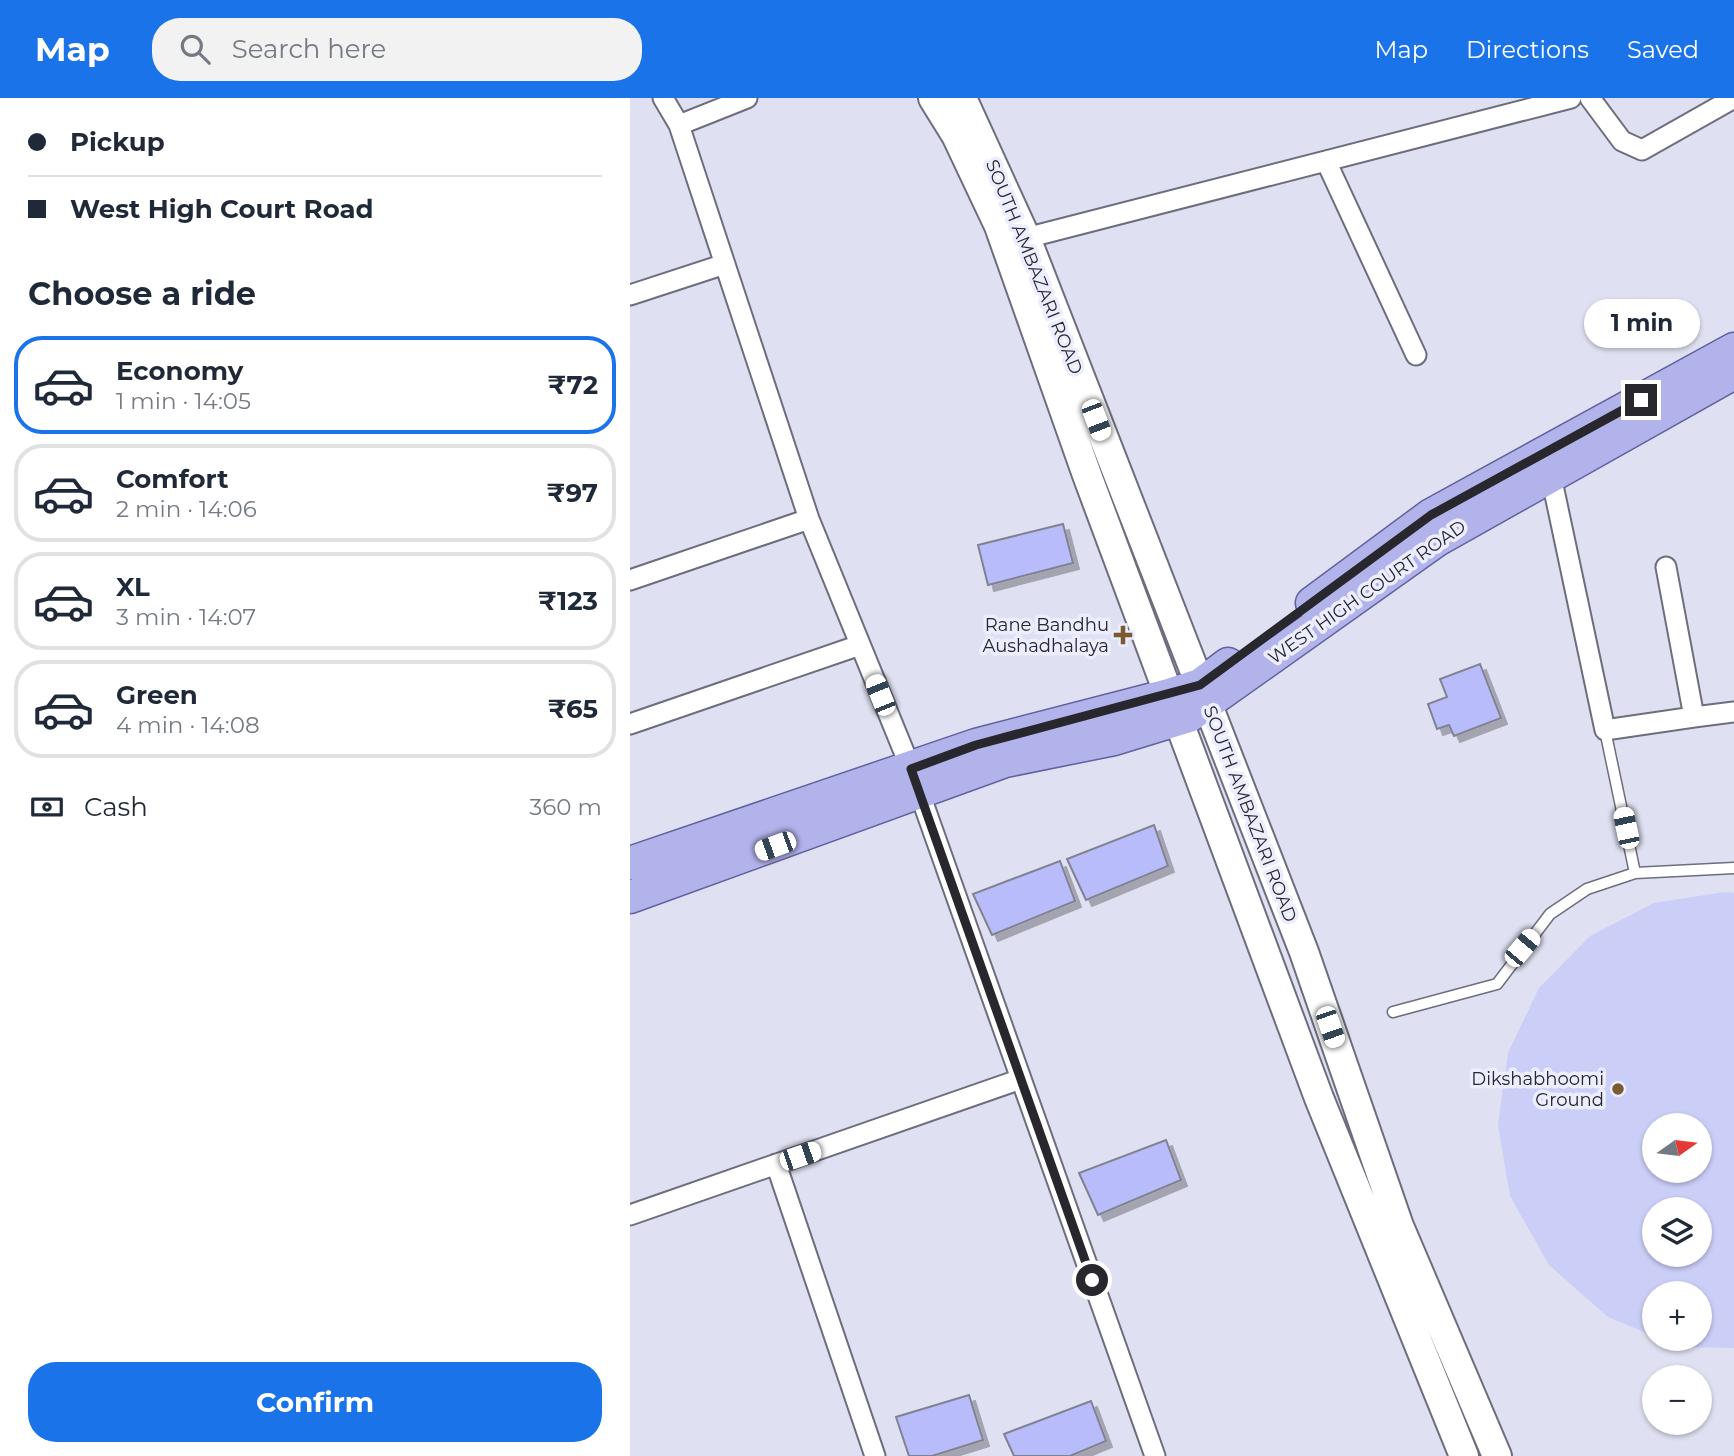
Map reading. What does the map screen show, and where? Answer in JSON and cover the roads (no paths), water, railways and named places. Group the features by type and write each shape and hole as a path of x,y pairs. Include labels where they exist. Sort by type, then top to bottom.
{"main road":[{"name":"SOUTH AMBAZARI ROAD","path":"933,98 956,135 999,226 1189,704 1304,952 1399,1226 1497,1456"},
{"name":"SOUTH AMBAZARI ROAD","path":"962,98 1026,238 1189,704 1324,1110 1464,1456"},
{"name":"WEST HIGH COURT ROAD","path":"1189,704 1431,515 1734,349"},
{"name":"WEST HIGH COURT ROAD","path":"630,863 914,781 976,745 1189,704 1437,540 1734,373"},
{"path":"630,897 914,781"}],"street":[{"path":"663,98 680,125 809,519 914,781 1155,1456"},
{"path":"680,125 747,98"},
{"path":"1026,238 1571,98"},
{"path":"1590,98 1622,141 1642,149 1734,98"},
{"path":"1326,161 1416,355"},
{"path":"630,295 726,264"},
{"path":"1550,476 1605,730 1734,712"},
{"path":"630,580 809,519"},
{"path":"1667,567 1695,717"},
{"path":"630,724 860,645"},
{"path":"630,1215 1021,1079"},
{"path":"776,1164 875,1456"}],"lane":[{"path":"1605,730 1635,873"},
{"path":"1393,1012 1496,984 1550,914 1587,889 1635,873 1734,868"}],"place":[{"name":"Rane Bandhu Aushadhalaya","path":"1123,635"},
{"name":"Dikshabhoomi Ground","path":"1618,1089"}]}
